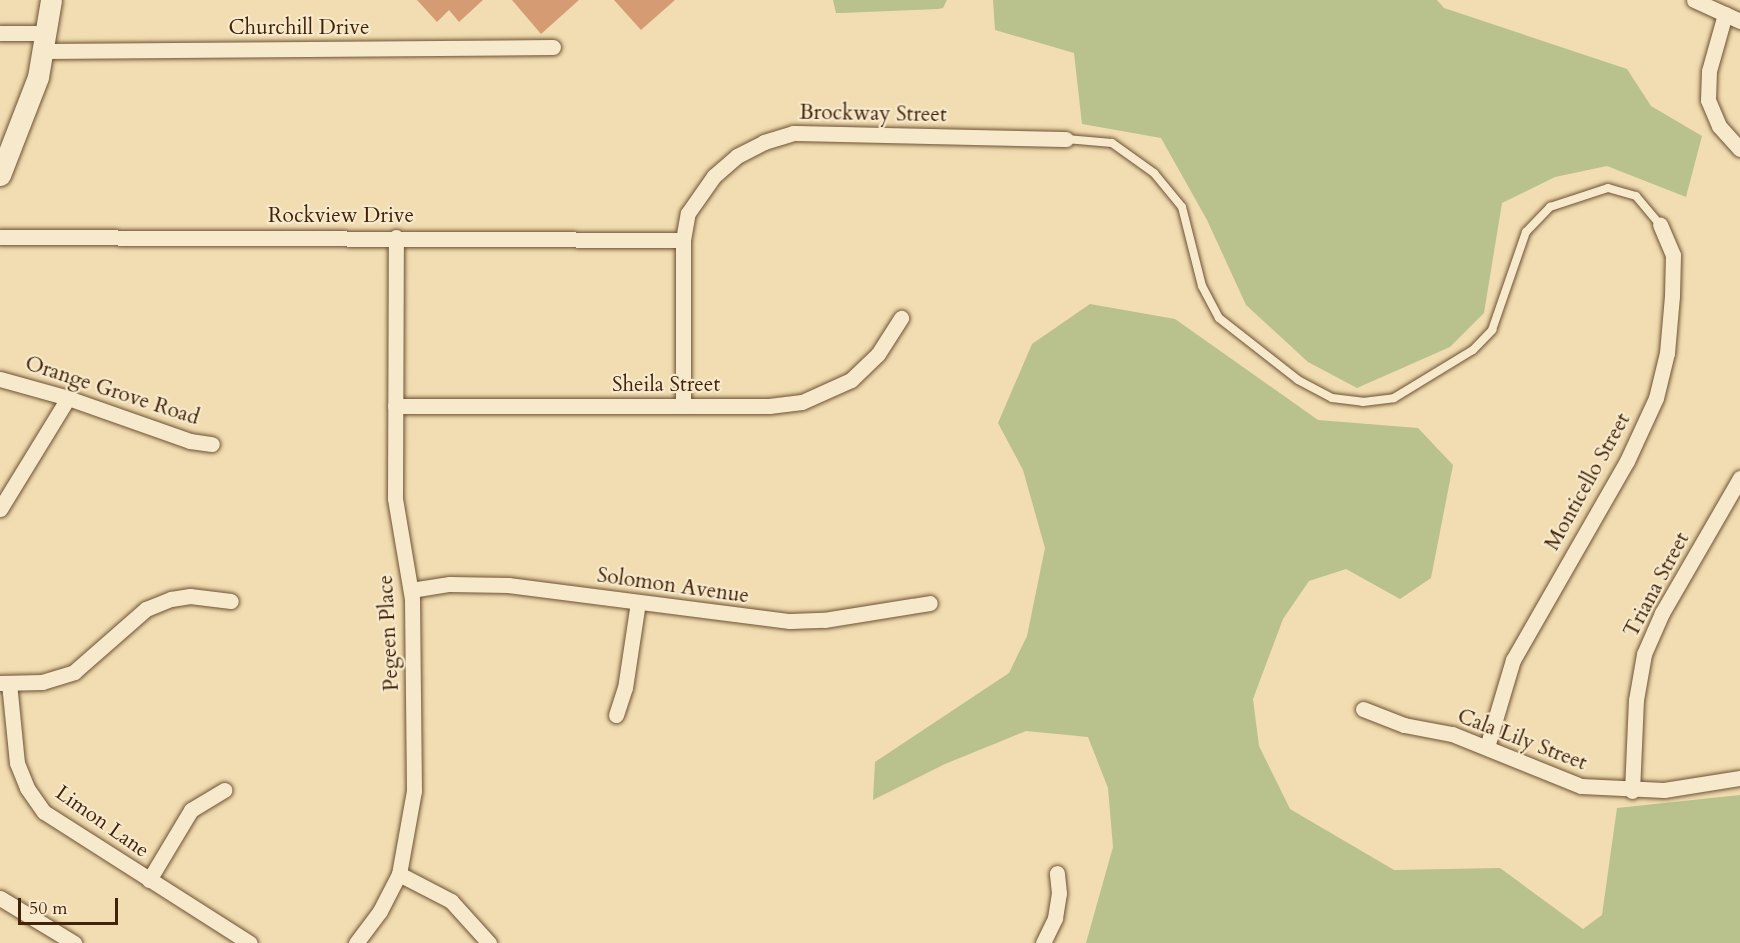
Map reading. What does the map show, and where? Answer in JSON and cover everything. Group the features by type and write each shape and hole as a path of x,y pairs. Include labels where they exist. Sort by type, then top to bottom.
{"street":[{"path":"0,175 30,103 46,42 51,0"},
{"path":"1694,0 1740,21"},
{"path":"1725,14 1709,71 1708,100 1719,126 1740,149"},
{"name":"Churchill Drive","path":"0,33 46,42 553,47"},
{"name":"Brockway Street","path":"683,406 683,240 688,213 714,176 737,156 778,136 793,133 1066,139"},
{"name":"Monticello Street","path":"1487,747 1513,660 1628,461 1656,398 1667,353 1673,255 1660,225"},
{"name":"Rockview Drive","path":"0,237 683,240"},
{"name":"Pegeen Place","path":"356,943 380,910 399,874 414,791 411,590 396,514 396,237"},
{"name":"Sheila Street","path":"395,406 779,405 824,396 862,370 888,340 901,318"},
{"name":"Orange Grove Road","path":"0,379 68,398 190,441 212,444"},
{"path":"0,509 68,398"},
{"name":"Triana Street","path":"1632,791 1636,699 1644,654 1662,612 1740,478"},
{"name":"Solomon Avenue","path":"411,590 492,583 807,621 930,603"},
{"path":"5,683 42,682 74,672 146,609 171,599 190,596 231,601"},
{"path":"616,715 625,688 638,602"},
{"name":"Limon Lane","path":"5,683 17,763 35,801 45,812 250,943"},
{"name":"Cala Lily Street","path":"1363,709 1404,725 1452,734 1581,786 1632,791 1740,778"},
{"path":"149,880 190,810 224,789"},
{"path":"1043,943 1054,918 1059,893 1057,873"},
{"path":"399,874 451,902 489,943"},
{"path":"0,898 74,943"}],"lane":[{"path":"1066,139 1112,143 1154,173 1182,207 1202,286 1219,318 1298,380 1332,398 1363,402 1394,398 1479,343 1492,330 1526,232 1550,207 1608,188 1636,196 1660,225"}],"green space":[{"path":"833,0 947,0 943,8 938,9 836,13"},
{"path":"993,0 1437,0 1444,8 1627,69 1651,106 1702,136 1686,197 1607,166 1555,177 1502,203 1484,313 1450,347 1357,388 1308,362 1246,305 1207,220 1161,138 1082,124 1074,53 995,30"},
{"path":"1090,304 1175,319 1318,420 1418,428 1453,465 1431,578 1400,599 1346,569 1309,581 1283,619 1253,699 1259,746 1290,809 1394,870 1500,868 1583,929 1602,915 1617,808 1740,795 1740,943 1086,943 1113,847 1108,788 1088,737 1026,731 945,764 873,800 875,762 1009,673 1027,636 1045,548 1023,470 998,423 1032,344"}],"building":[{"path":"417,0 483,0 459,22 449,10 437,22"},
{"path":"512,0 579,0 541,34"},
{"path":"614,0 675,0 641,30"}]}
